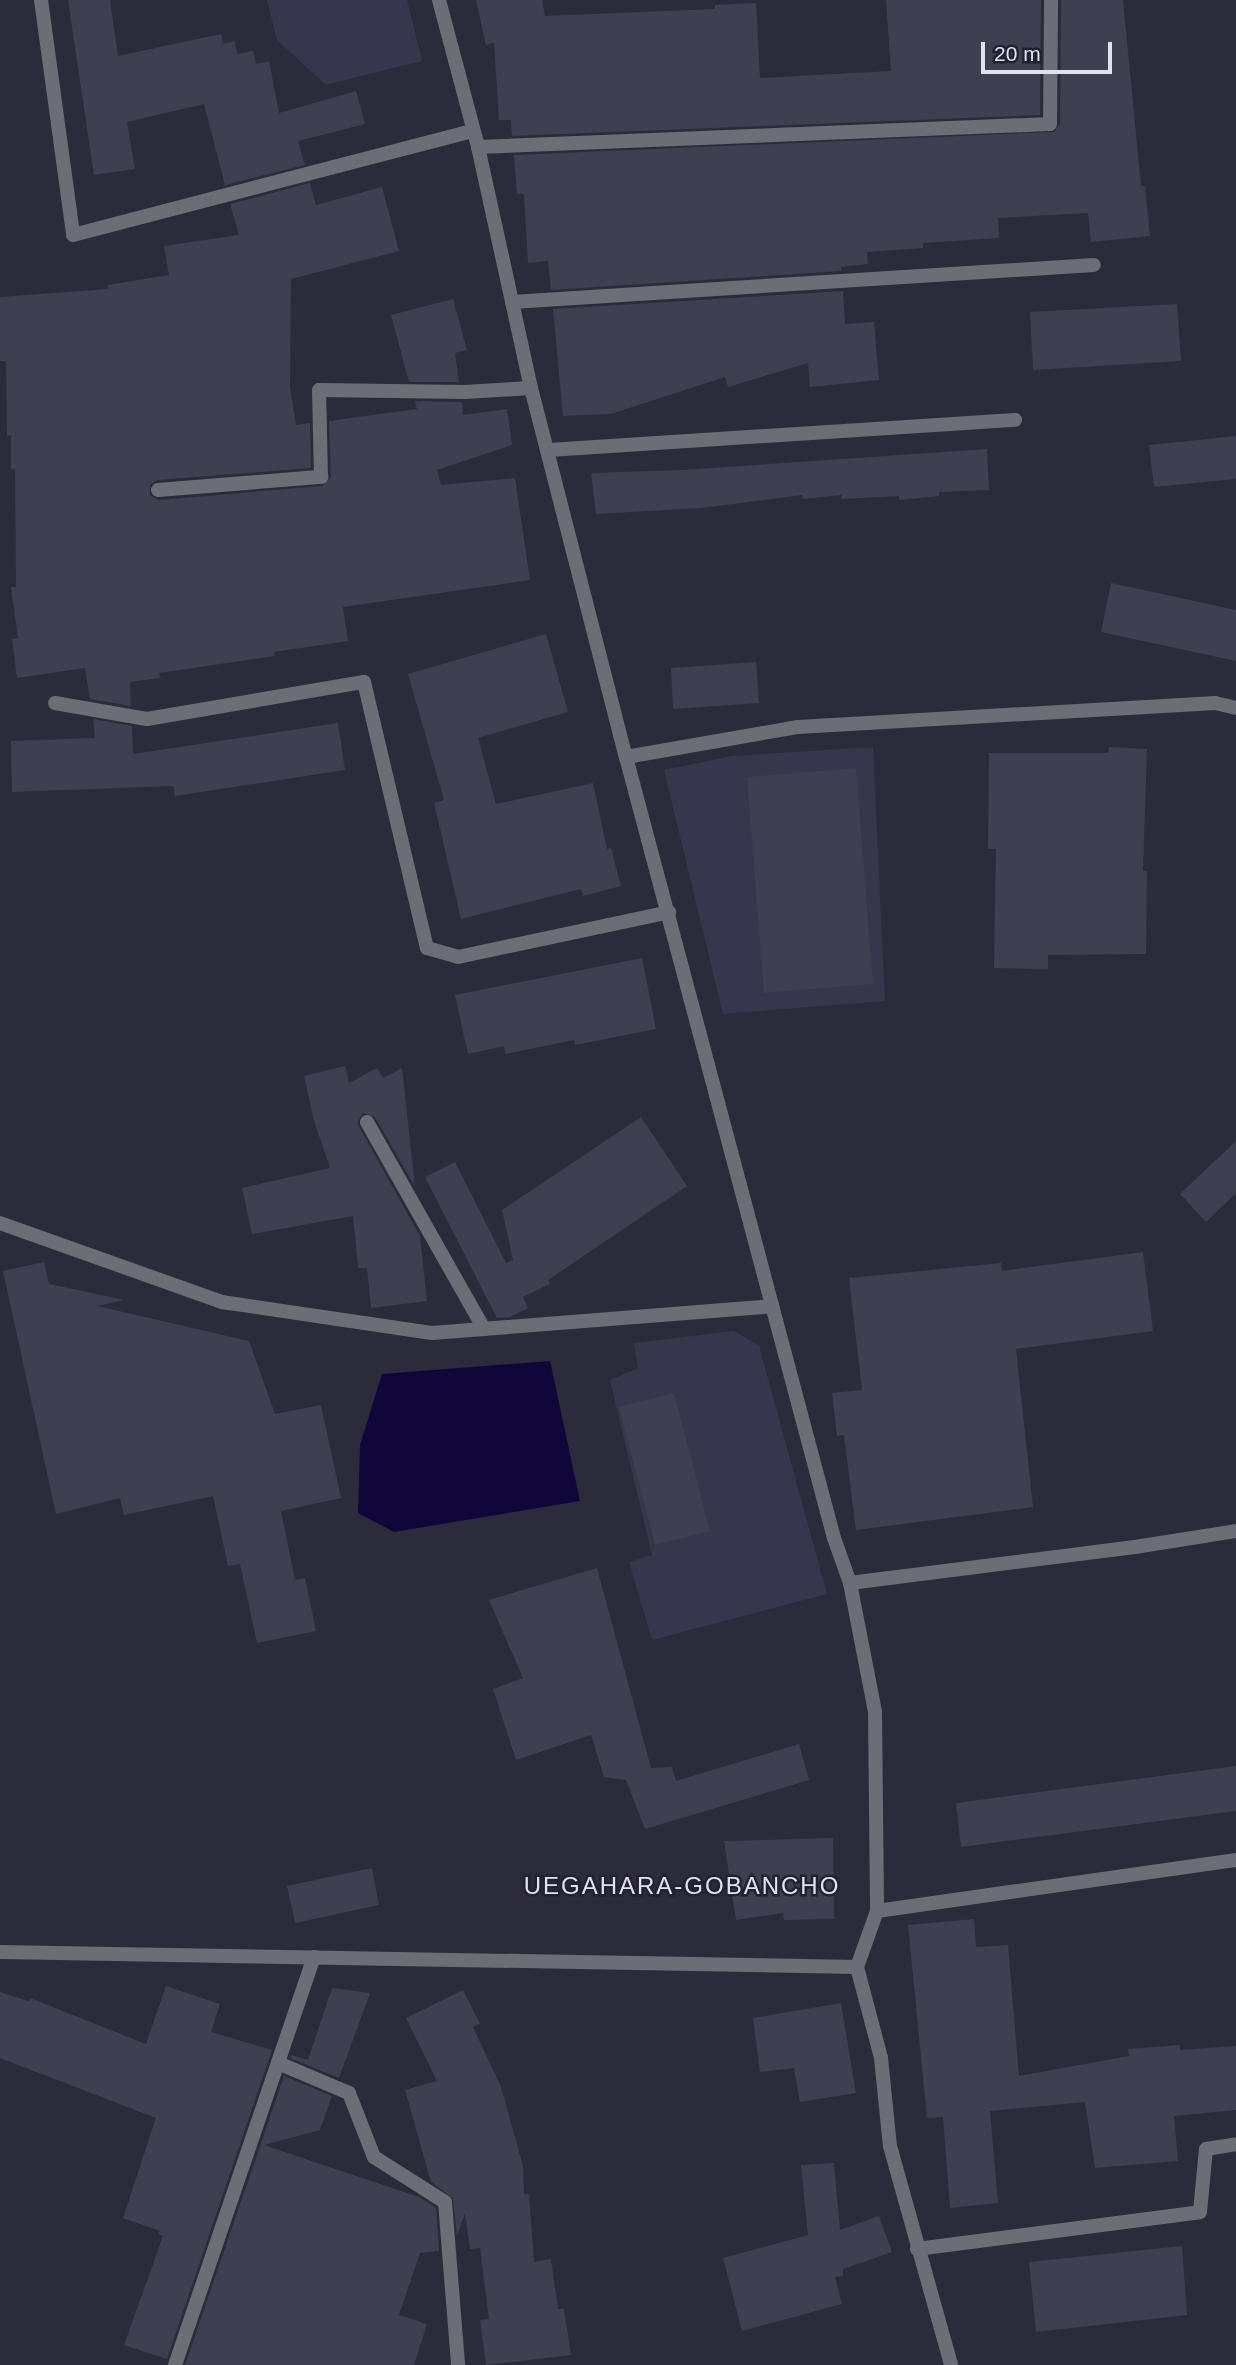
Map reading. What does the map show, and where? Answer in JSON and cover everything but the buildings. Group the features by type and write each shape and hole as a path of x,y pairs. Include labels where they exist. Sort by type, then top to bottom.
{"street":[{"path":"41,0 73,235 472,131"},
{"path":"439,0 478,147 531,388 626,757 834,1538 850,1583 875,1712 877,1911 858,1967 881,2058 890,2146 951,2365"},
{"path":"478,147 1050,124 1051,0"},
{"path":"512,302 1094,265"},
{"path":"158,490 321,477 319,390 465,392 531,388"},
{"path":"549,450 1015,420"},
{"path":"55,703 147,719 364,682 427,948 458,957 669,912"},
{"path":"626,757 799,727 1215,703 1236,708"},
{"path":"367,1122 484,1329"},
{"path":"0,1223 222,1302 432,1333 772,1306"},
{"path":"850,1583 1135,1547 1236,1531"},
{"path":"877,1911 1236,1860"},
{"path":"0,1952 858,1967"},
{"path":"175,2365 314,1957"},
{"path":"278,2063 349,2093 374,2157 445,2202 458,2365"},
{"path":"918,2249 1200,2212 1206,2149 1236,2144"}],"shaded area":[{"path":"267,0 407,0 422,61 326,85 277,40"},
{"path":"873,747 885,1001 723,1014 664,770 732,756"},
{"path":"734,1331 759,1346 827,1594 652,1640 629,1562 652,1555 610,1380 638,1368 634,1343"},
{"path":"550,1361 580,1501 394,1532 358,1513 360,1445 382,1374"}],"district":[{"name":"UEGAHARA-GOBANCHO","path":"682,1886"}]}
